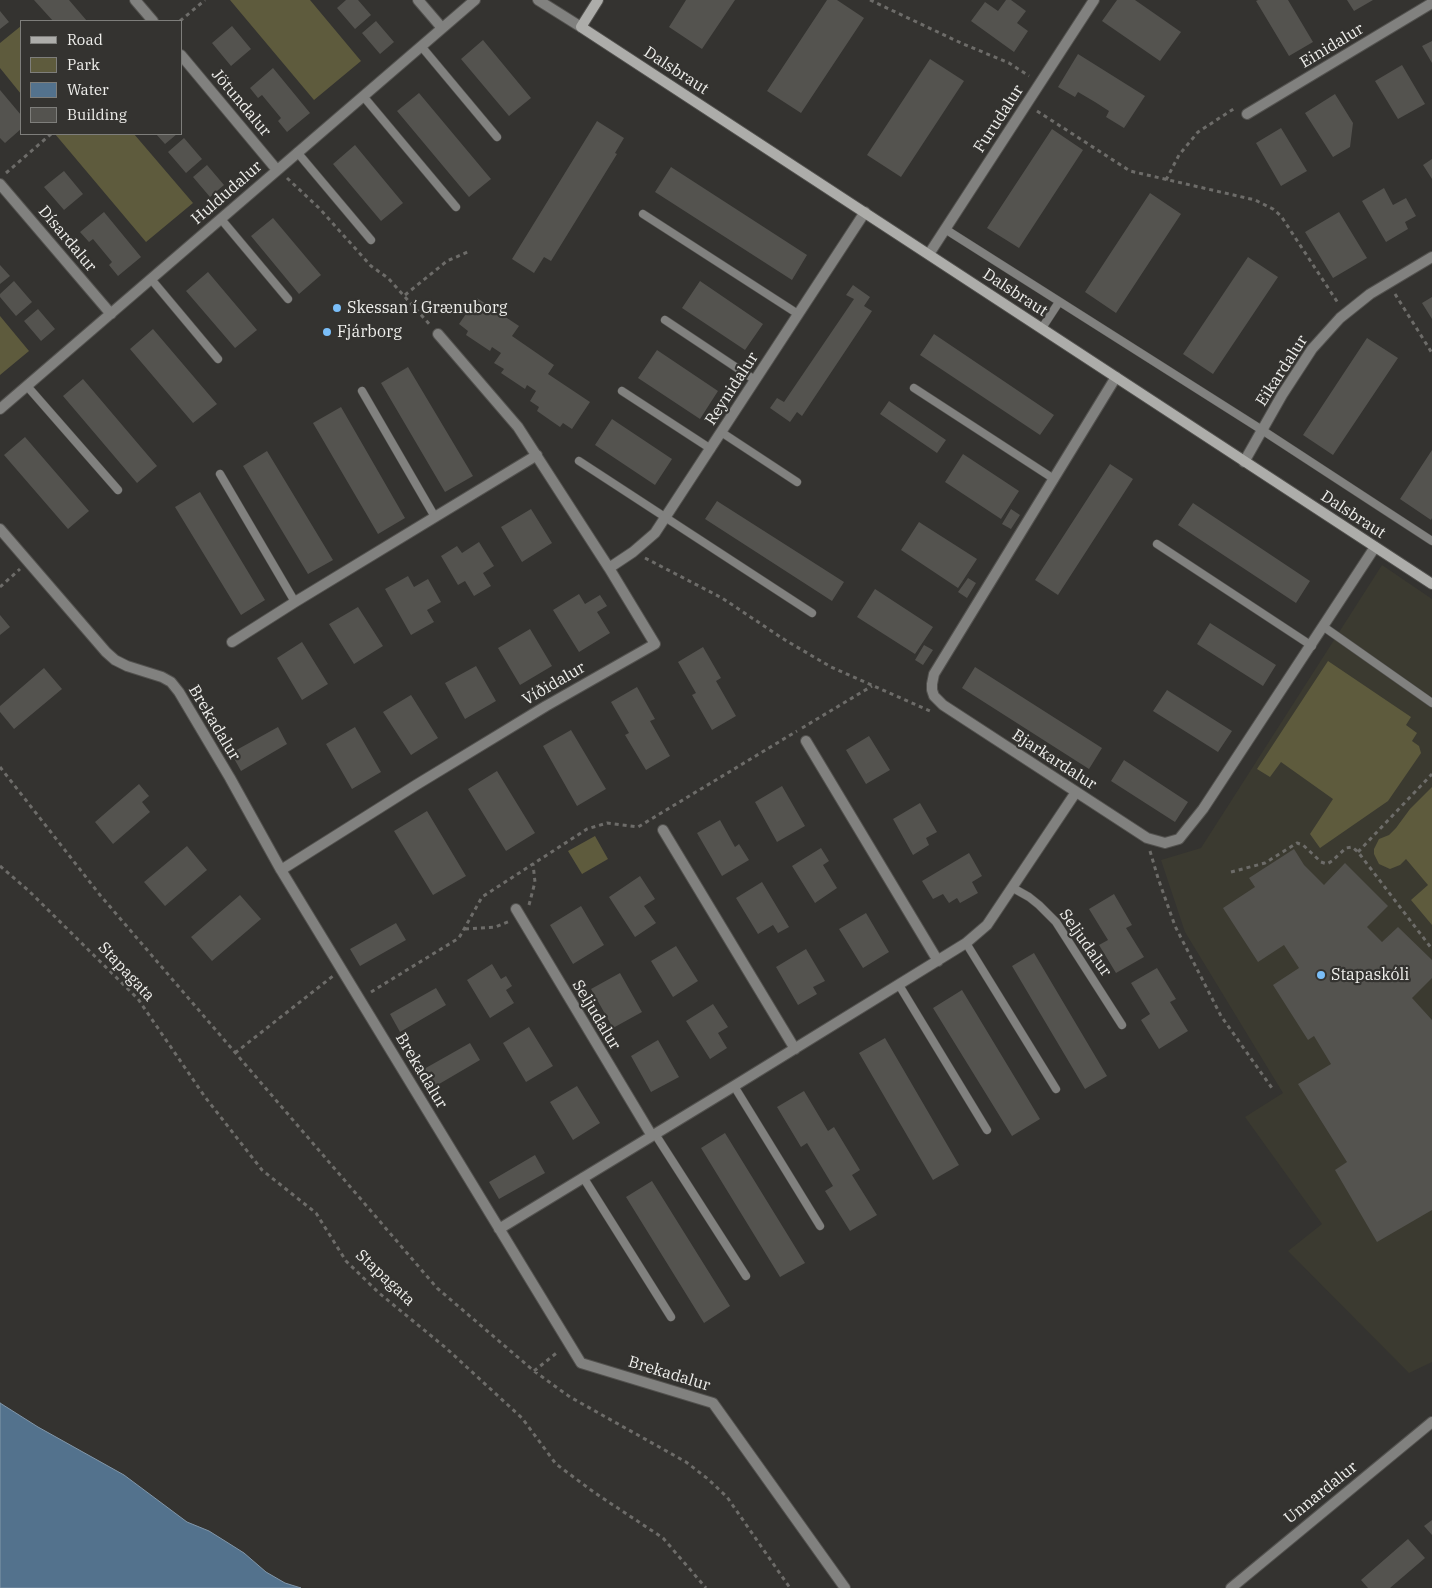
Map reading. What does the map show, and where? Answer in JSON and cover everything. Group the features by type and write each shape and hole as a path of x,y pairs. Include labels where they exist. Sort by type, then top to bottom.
{"street":[{"path":"135,0 152,20"},
{"path":"418,0 442,28"},
{"name":"Huldudalur","path":"0,409 475,0"},
{"path":"538,0 581,27 598,0"},
{"name":"Furudalur","path":"929,254 1094,0"},
{"name":"Einidalur","path":"1247,114 1432,3"},
{"name":"Dalsbraut","path":"581,27 1432,584"},
{"name":"Jötundalur","path":"182,56 277,170"},
{"name":"Dísardalur","path":"0,184 111,314"},
{"name":"Reynidalur","path":"609,568 633,552 656,533 864,212"},
{"name":"Eikardalur","path":"1244,462 1312,349 1345,314 1370,294 1432,257"},
{"name":"Víðidalur","path":"281,870 448,765 655,644 609,568 518,427 438,334"},
{"name":"Bjarkardalur","path":"1116,377 934,674 932,690 934,696 943,705 1147,838 1165,844 1179,839 1190,826 1312,646 1375,547"},
{"path":"232,642 537,455"},
{"name":"Brekadalur","path":"0,529 106,652 115,660 127,666 162,677 171,682 180,692 281,870 581,1363 713,1403 845,1588"},
{"path":"806,741 938,961"},
{"path":"499,1229 966,943 987,925 1076,792"},
{"path":"663,830 795,1049"},
{"name":"Seljudalur","path":"516,909 654,1135"},
{"name":"Unnardalur","path":"1231,1588 1432,1422"}],"lane":[{"path":"421,46 497,137"},
{"path":"363,96 456,206"},
{"path":"297,152 371,240"},
{"path":"643,214 798,314"},
{"path":"221,219 288,299"},
{"path":"945,229 1262,430 1432,541"},
{"path":"151,279 218,359"},
{"path":"1042,328 1059,302"},
{"path":"665,320 755,380"},
{"path":"28,386 118,490"},
{"path":"914,388 1054,479"},
{"path":"362,391 435,517"},
{"path":"622,391 710,449"},
{"path":"721,432 797,482"},
{"path":"579,460 812,613"},
{"path":"220,474 295,602"},
{"path":"1157,544 1312,646"},
{"path":"1324,627 1432,703"},
{"name":"Seljudalur","path":"1013,888 1029,897 1056,922 1122,1025"},
{"path":"966,943 1056,1089"},
{"path":"899,985 987,1130"},
{"path":"734,1086 820,1226"},
{"name":"Seljudalur","path":"654,1135 746,1276"},
{"path":"583,1177 671,1317"}],"path":[{"path":"181,20 205,0"},
{"path":"870,0 1009,63 1040,84"},
{"path":"1027,104 1130,171 1255,200 1273,209 1281,216 1345,314"},
{"path":"1166,180 1178,156 1198,132 1234,108 1247,114"},
{"path":"0,178 50,135"},
{"path":"277,170 319,208 371,266 388,278 438,334"},
{"path":"404,295 447,260 470,251"},
{"path":"1388,284 1432,353"},
{"path":"633,552 722,598 785,640 831,667 937,715 943,705"},
{"path":"0,588 28,562"},
{"path":"359,999 459,938 482,897 587,829 607,823 638,828 872,686"},
{"path":"0,767 100,895 437,1288 534,1371 570,1397 686,1462 708,1479 726,1497 756,1537 790,1588"},
{"path":"1358,852 1432,774"},
{"path":"1147,838 1158,878 1175,926 1221,1016 1274,1091"},
{"path":"1231,872 1265,863 1297,843 1303,845 1321,862 1327,864 1346,848 1352,847 1358,852 1432,949"},
{"name":"Stapagata","path":"0,866 29,890 138,999 205,1097 262,1170 316,1214 346,1261 379,1293 446,1348 522,1418 556,1464 595,1494 662,1538 706,1588"},
{"path":"235,1053 341,969"},
{"path":"534,1371 568,1343"}],"shaded area":[{"name":"Stapaskóli","path":"1382,565 1432,599 1432,1362 1409,1373 1288,1251 1322,1224 1245,1117 1283,1093 1185,932 1161,860 1201,848"}],"green space":[{"path":"230,0 310,0 361,61 314,100"},
{"path":"20,27 20,93 0,68 0,43"},
{"path":"56,135 135,135 193,203 146,242"},
{"path":"0,316 29,351 0,375"},
{"path":"1328,661 1411,717 1406,725 1417,733 1412,741 1419,746 1421,753 1388,801 1320,848 1310,834 1333,799 1281,762 1270,777 1257,769"},
{"path":"1432,787 1432,925 1411,900 1428,885 1406,859 1400,865 1390,869 1379,864 1374,854 1374,849 1379,839 1389,835 1410,809"},
{"path":"595,836 608,859 582,874 568,851"}],"water":[{"path":"0,1403 38,1427 124,1475 187,1522 209,1531 244,1553 266,1572 285,1583 301,1588 0,1588"}],"building":[{"path":"34,0 69,0 86,20 52,20"},
{"path":"346,0 358,0 371,15 355,29 337,8"},
{"path":"686,0 735,0 702,49 669,27"},
{"path":"827,0 837,0 864,18 801,113 767,91"},
{"path":"1006,0 1011,0 1026,11 1017,23 1028,31 1014,52 971,21 985,2 998,11"},
{"path":"1117,0 1135,0 1181,32 1160,61 1102,21"},
{"path":"1288,0 1313,42 1289,56 1256,1"},
{"path":"1347,0 1373,0 1354,11"},
{"path":"0,11 9,22 0,29"},
{"path":"376,21 394,42 380,54 362,33"},
{"path":"232,26 251,49 231,66 212,43"},
{"path":"483,40 531,98 509,116 461,59"},
{"path":"1432,41 1432,63 1422,46"},
{"path":"1078,54 1145,96 1124,128 1106,117 1109,111 1095,102 1078,92 1075,97 1058,87"},
{"path":"930,59 964,81 901,177 867,155"},
{"path":"1402,65 1425,104 1398,119 1375,81"},
{"path":"273,68 310,113 287,132 278,121 281,118 262,95 258,98 250,88"},
{"path":"0,90 20,114 20,130 5,143 0,138"},
{"path":"419,93 491,179 469,197 397,111"},
{"path":"1335,94 1353,123 1350,147 1333,157 1305,113"},
{"path":"597,121 624,138 615,153 617,154 551,261 544,257 534,273 512,259"},
{"path":"1281,128 1307,171 1281,186 1256,143"},
{"path":"1052,129 1083,150 1019,248 987,228"},
{"path":"157,135 176,135 165,144"},
{"path":"184,138 202,159 186,173 168,152"},
{"path":"355,145 403,203 381,221 333,164"},
{"path":"1432,159 1432,179 1423,165"},
{"path":"207,165 224,185 210,197 193,177"},
{"path":"671,167 807,255 792,280 655,192"},
{"path":"64,171 83,194 64,210 44,187"},
{"path":"1384,188 1393,205 1406,198 1416,216 1405,222 1408,229 1386,242 1362,201"},
{"path":"1150,193 1181,214 1116,313 1085,292"},
{"path":"104,212 141,257 118,276 109,265 112,262 93,239 89,242 80,232"},
{"path":"1339,212 1367,258 1333,278 1305,232"},
{"path":"273,218 321,275 299,294 251,236"},
{"path":"1248,257 1278,277 1213,374 1183,354"},
{"path":"0,265 10,276 0,284"},
{"path":"208,272 257,330 235,348 186,291"},
{"path":"14,281 32,302 16,316 0,297 0,294"},
{"path":"700,281 763,324 745,350 682,308"},
{"path":"853,285 870,297 864,306 872,311 802,416 797,412 790,422 770,408 777,398 784,402 854,299 846,295"},
{"path":"1432,297 1432,319 1422,303"},
{"path":"477,298 519,326 512,336 554,365 548,374 590,402 572,429 563,423 560,427 537,411 539,407 530,401 536,391 527,385 525,389 501,373 504,369 494,363 501,353 492,347 490,351 466,335 468,331 459,324"},
{"path":"38,309 55,329 41,341 24,321"},
{"path":"153,329 217,404 193,423 130,349"},
{"path":"934,334 1054,415 1040,435 920,355"},
{"path":"1367,338 1398,358 1333,455 1303,435"},
{"path":"657,350 718,391 700,419 638,378"},
{"path":"408,367 473,476 445,492 381,383"},
{"path":"83,379 157,466 137,483 63,396"},
{"path":"889,401 946,440 937,453 880,414"},
{"path":"341,407 405,518 378,534 313,423"},
{"path":"612,419 672,459 655,485 595,445"},
{"path":"25,437 89,511 68,529 4,455"},
{"path":"1432,450 1432,518 1431,520 1400,499"},
{"path":"267,451 333,560 308,574 243,466"},
{"path":"963,454 1019,491 1001,519 945,482"},
{"path":"1110,464 1133,479 1058,595 1035,580"},
{"path":"200,492 265,600 241,615 175,507"},
{"path":"717,501 844,582 832,601 705,519"},
{"path":"1193,503 1310,581 1296,603 1178,525"},
{"path":"531,509 552,543 522,562 501,527"},
{"path":"1011,509 1020,515 1011,529 1002,524"},
{"path":"919,522 977,559 958,588 901,550"},
{"path":"479,542 494,566 483,573 491,586 474,596 465,581 458,585 441,556 457,546 462,553"},
{"path":"408,576 414,587 428,579 441,602 427,610 434,622 411,635 385,589"},
{"path":"968,578 976,583 967,598 958,592"},
{"path":"875,589 933,627 915,654 857,617"},
{"path":"579,594 585,604 600,595 607,606 597,612 610,633 579,652 553,610"},
{"path":"358,607 383,646 354,664 329,624"},
{"path":"0,615 10,627 0,635"},
{"path":"1210,623 1276,665 1263,686 1197,644"},
{"path":"530,629 552,666 520,685 498,648"},
{"path":"302,642 328,684 302,700 277,658"},
{"path":"924,645 933,650 923,665 915,660"},
{"path":"703,647 721,678 716,681 736,716 712,730 692,695 696,693 678,662"},
{"path":"476,666 496,701 465,719 445,683"},
{"path":"975,667 1102,748 1089,769 962,688"},
{"path":"44,668 62,689 14,729 0,712 0,706"},
{"path":"637,687 655,719 650,721 670,756 646,770 625,735 629,733 611,702"},
{"path":"1167,690 1232,731 1218,752 1153,711"},
{"path":"411,695 438,738 411,755 383,712"},
{"path":"278,727 287,744 241,771 231,753"},
{"path":"355,727 381,772 352,789 326,744"},
{"path":"571,730 606,789 577,806 543,746"},
{"path":"869,736 890,770 866,784 846,750"},
{"path":"1124,760 1188,802 1175,822 1111,781"},
{"path":"497,771 535,833 506,851 468,789"},
{"path":"139,784 149,796 142,802 150,812 113,844 95,822"},
{"path":"782,786 805,826 777,842 755,802"},
{"path":"920,803 937,832 926,838 929,845 913,855 893,819"},
{"path":"427,811 466,876 433,895 394,831"},
{"path":"720,820 735,847 739,844 749,860 722,876 697,833"},
{"path":"187,846 207,870 165,906 144,882"},
{"path":"821,848 829,861 823,865 837,888 815,903 792,866"},
{"path":"1294,849 1304,865 1324,885 1345,863 1388,906 1367,927 1382,942 1398,927 1432,960 1432,978 1412,998 1432,1020 1432,1210 1377,1242 1335,1170 1347,1162 1298,1084 1331,1064 1314,1036 1308,1040 1273,985 1299,968 1284,945 1258,962 1223,908 1255,887 1249,878"},
{"path":"969,853 982,876 972,882 978,893 960,903 957,898 949,903 943,894 933,899 922,881"},
{"path":"640,876 655,899 644,906 656,923 635,937 609,897"},
{"path":"762,882 789,927 778,933 773,925 758,934 736,898"},
{"path":"1114,894 1132,925 1126,928 1144,957 1116,973 1099,945 1108,940 1089,909"},
{"path":"240,895 261,919 212,961 191,937"},
{"path":"581,906 604,945 573,964 550,925"},
{"path":"866,913 889,952 863,968 839,929"},
{"path":"396,923 406,940 360,966 350,949"},
{"path":"676,946 698,981 673,997 651,961"},
{"path":"806,949 825,981 813,987 817,994 798,1005 776,967"},
{"path":"1034,953 1107,1076 1085,1089 1012,966"},
{"path":"492,964 501,979 506,976 512,986 506,990 514,1003 490,1018 467,980"},
{"path":"1157,968 1176,999 1170,1002 1188,1031 1159,1049 1141,1020 1150,1014 1131,983"},
{"path":"620,973 642,1012 613,1028 591,989"},
{"path":"436,988 446,1005 400,1032 390,1014"},
{"path":"962,990 1040,1119 1012,1136 933,1008"},
{"path":"713,1004 728,1027 718,1033 727,1048 710,1059 686,1021"},
{"path":"529,1027 553,1066 526,1082 503,1043"},
{"path":"885,1038 959,1165 933,1180 859,1053"},
{"path":"658,1040 679,1077 651,1092 631,1056"},
{"path":"470,1043 480,1060 434,1087 424,1069"},
{"path":"577,1086 600,1123 573,1140 550,1102"},
{"path":"804,1091 828,1131 834,1127 860,1170 852,1175 877,1215 850,1231 825,1191 833,1186 807,1143 801,1147 777,1107"},
{"path":"725,1133 805,1263 780,1277 701,1148"},
{"path":"535,1155 545,1173 499,1199 489,1182"},
{"path":"652,1181 730,1306 704,1323 626,1197"},
{"path":"1432,1520 1432,1535 1424,1526"},
{"path":"1408,1539 1425,1558 1390,1588 1368,1588 1361,1580"}],"place":[{"name":"Skessan í Grænuborg","path":"337,308"},
{"name":"Fjárborg","path":"327,332"},
{"name":"Stapaskóli","path":"1321,975"}]}
